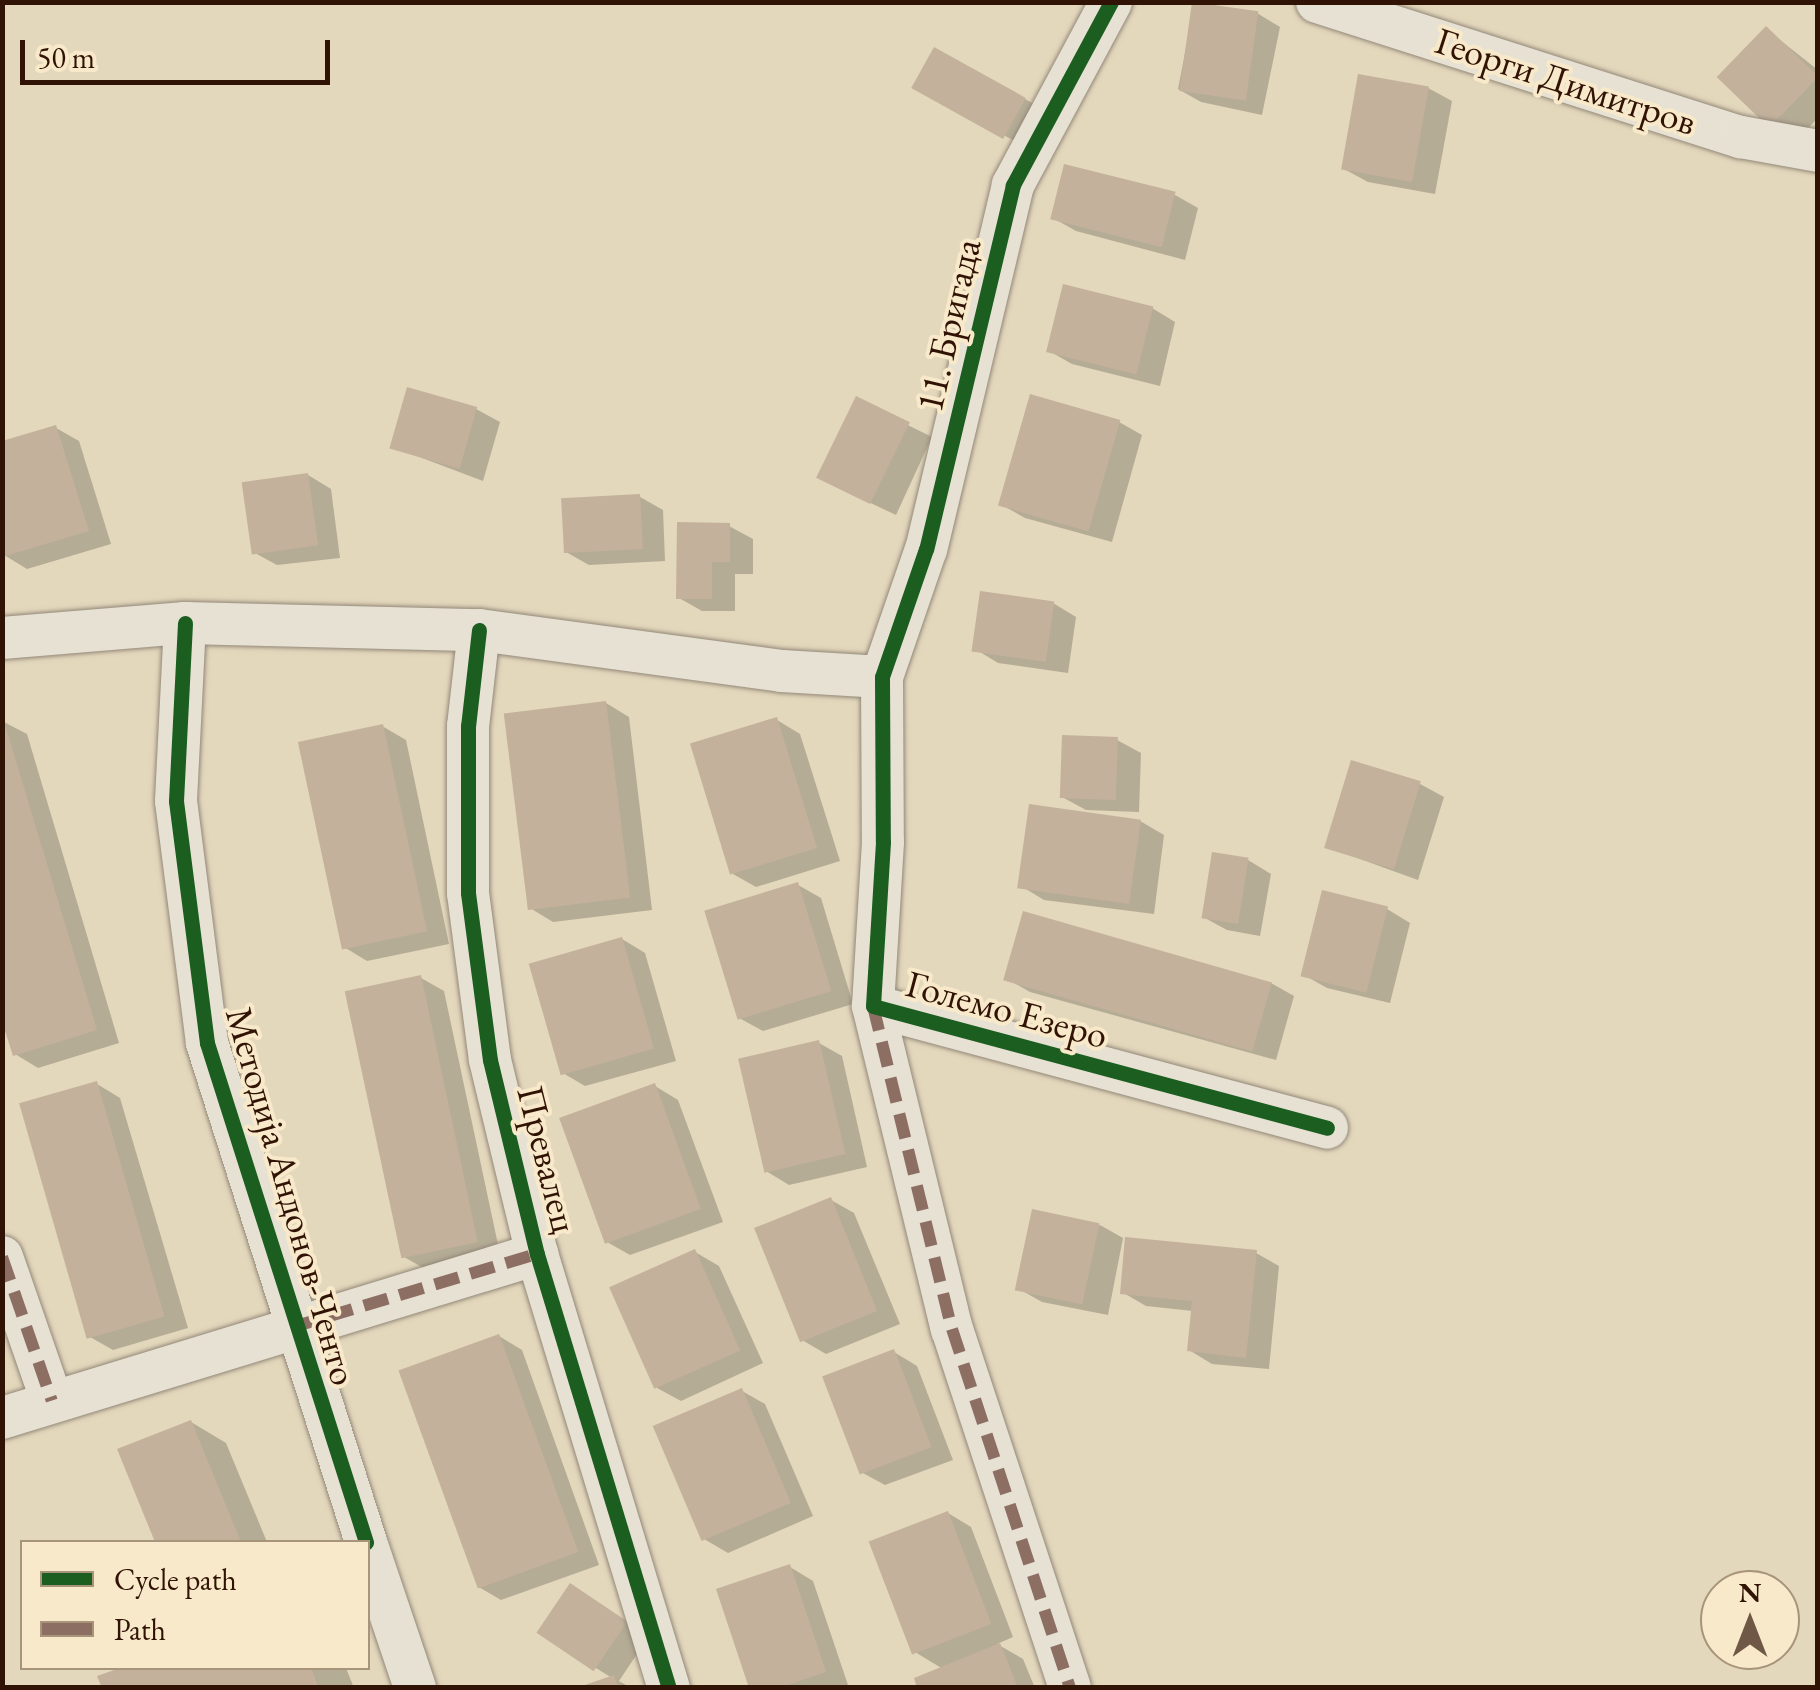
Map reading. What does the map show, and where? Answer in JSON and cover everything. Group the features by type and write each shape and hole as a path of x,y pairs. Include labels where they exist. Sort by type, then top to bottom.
{"street":[{"name":"11. Бригада","path":"882,677 926,548 1013,185 1111,2"},
{"name":"Георги Димитров","path":"1317,2 1741,136 1818,151"},
{"path":"2,638 184,623 480,630 782,670 882,677"},
{"name":"Методија Андонов-Ченто","path":"184,623 176,801 207,1044 293,1327 364,1540"},
{"name":"Превалец","path":"480,630 468,726 468,893 490,1060 537,1254 669,1688"},
{"name":"Големо Езеро","path":"882,677 883,842 873,1006 952,1329 1070,1688"},
{"name":"Големо Езеро","path":"873,1006 1327,1128"},
{"path":"2,1418 537,1254"},
{"path":"2,1258 52,1401"},
{"name":"Методија Андонов-Ченто","path":"370,1557 414,1688"}],"building":[{"path":"1192,2 1258,11 1246,100 1179,91"},
{"path":"1766,26 1818,76 1769,128 1717,77"},
{"path":"934,47 1026,98 1003,139 911,88"},
{"path":"1358,74 1429,87 1412,182 1341,170"},
{"path":"1064,164 1176,192 1162,247 1050,219"},
{"path":"1063,284 1153,306 1136,374 1046,352"},
{"path":"407,387 477,407 460,469 389,449"},
{"path":"1030,394 1120,420 1088,531 998,506"},
{"path":"856,396 910,422 870,504 816,478"},
{"path":"56,425 89,531 2,557 2,441"},
{"path":"308,473 318,545 252,555 242,482"},
{"path":"640,494 643,549 564,553 561,498"},
{"path":"677,522 730,523 730,562 712,562 712,599 676,599"},
{"path":"980,591 1054,601 1046,662 972,651"},
{"path":"606,701 630,898 528,910 504,714"},
{"path":"777,717 817,848 730,875 690,744"},
{"path":"3,718 97,1030 13,1056 2,1021"},
{"path":"383,724 427,931 342,949 298,742"},
{"path":"1062,735 1118,737 1116,800 1060,798"},
{"path":"1351,760 1421,781 1394,869 1324,848"},
{"path":"1029,804 1141,820 1129,904 1017,888"},
{"path":"1212,852 1249,858 1238,924 1202,918"},
{"path":"798,882 831,991 738,1020 704,911"},
{"path":"1322,890 1388,906 1366,993 1300,976"},
{"path":"1023,911 1272,982 1252,1052 1003,980"},
{"path":"622,937 654,1049 561,1075 529,964"},
{"path":"421,975 478,1242 401,1258 345,991"},
{"path":"819,1040 845,1154 764,1173 738,1059"},
{"path":"97,1081 165,1317 87,1339 19,1103"},
{"path":"655,1083 701,1209 605,1244 559,1118"},
{"path":"831,1197 877,1311 800,1342 754,1228"},
{"path":"1032,1209 1099,1223 1082,1305 1015,1290"},
{"path":"1125,1237 1257,1250 1246,1358 1187,1351 1192,1301 1120,1294"},
{"path":"695,1249 740,1350 654,1389 609,1287"},
{"path":"499,1334 578,1552 478,1589 398,1371"},
{"path":"894,1349 932,1447 860,1475 822,1377"},
{"path":"742,1388 791,1503 702,1541 653,1426"},
{"path":"191,1420 240,1540 154,1540 117,1449"},
{"path":"948,1511 991,1624 912,1654 869,1541"},
{"path":"790,1564 826,1672 779,1688 749,1688 716,1589"},
{"path":"570,1583 627,1622 594,1671 536,1633"},
{"path":"1000,1643 1018,1688 917,1688 914,1678"},
{"path":"114,1670 312,1670 319,1688 102,1688 97,1676"},
{"path":"614,1675 618,1688 579,1687"}],"marked path":[{"path":"873,1006 952,1329 1070,1688"},
{"path":"293,1327 537,1254"},
{"path":"2,1257 52,1401"}],"cycle path":[{"path":"1111,2 1013,185 926,549 882,677 883,842 873,1006 1327,1128"},
{"path":"185,623 176,801 207,1043 365,1540"},
{"path":"479,630 468,726 468,893 490,1060 537,1254 669,1688"}]}
